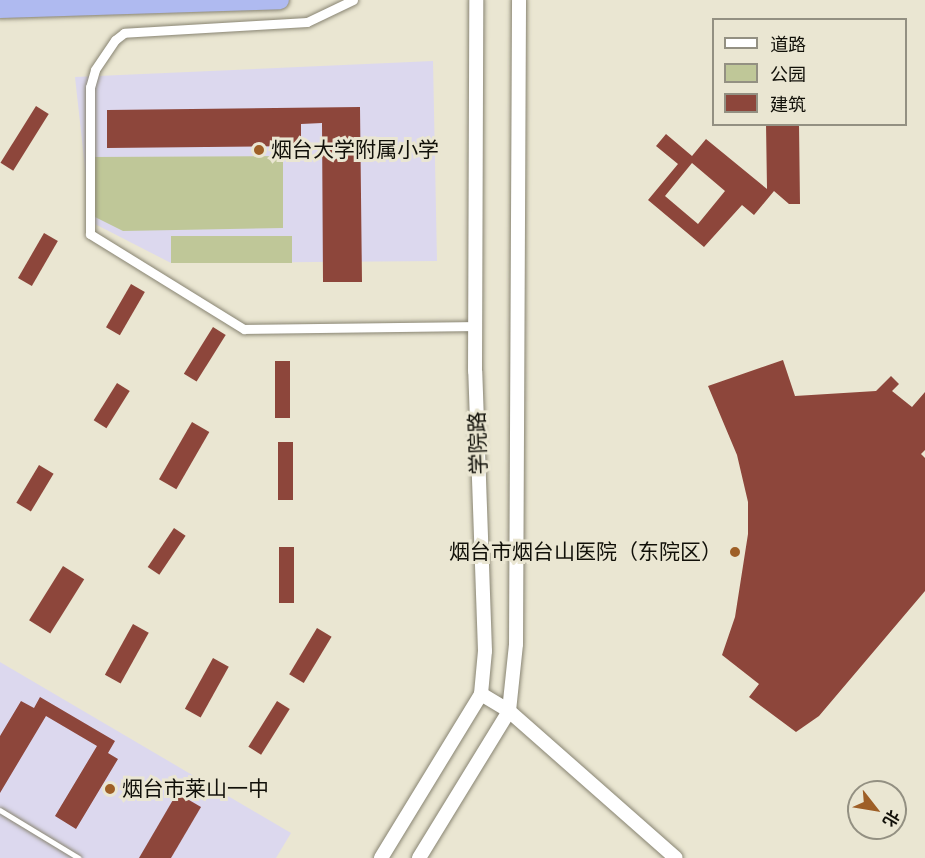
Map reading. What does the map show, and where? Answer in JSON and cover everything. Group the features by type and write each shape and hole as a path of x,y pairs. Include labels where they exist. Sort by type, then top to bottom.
{"highway":[{"path":"0,9 280,0"}],"main road":[{"name":"学院路","path":"381,858 481,694 485,651 475,326 476,0"},
{"name":"学院路","path":"419,858 509,711 516,644 519,0"},
{"path":"481,694 509,711 676,858"}],"street":[{"path":"353,0 307,22 124,33 115,40 95,70 90,87 90,234 244,329 475,326"}],"lane":[{"path":"0,810 79,858"}],"shaded area":[{"name":"烟台大学附属小学","path":"433,61 437,261 171,263 91,222 75,77"},
{"name":"烟台市莱山一中","path":"0,662 291,833 276,858 0,858"}],"green space":[{"path":"283,156 283,228 123,231 95,217 88,157"},
{"path":"171,236 292,236 292,263 171,263"}],"building":[{"path":"36,106 49,114 13,171 0,163"},
{"path":"360,107 362,282 323,282 322,123 301,124 301,146 107,148 107,110"},
{"path":"766,126 799,126 800,204 789,204 774,191 754,215 742,205 704,247 648,200 678,164 656,146 666,134 692,156 706,139 767,189","holes":["692,163 725,191 698,224 665,196"]},
{"path":"44,233 58,241 32,286 18,278"},
{"path":"131,284 145,292 120,335 106,327"},
{"path":"213,327 226,335 197,382 184,374"},
{"path":"783,360 795,396 876,391 891,376 899,384 892,391 912,407 925,392 925,450 921,454 925,458 925,591 819,716 796,732 749,697 759,684 722,655 735,617 748,534 748,502 737,455 708,386"},
{"path":"275,361 290,361 290,418 275,418"},
{"path":"117,383 130,391 106,428 94,420"},
{"path":"192,422 209,432 176,489 159,479"},
{"path":"278,442 293,442 293,500 278,500"},
{"path":"39,465 54,474 31,511 16,503"},
{"path":"174,528 186,536 159,575 148,567"},
{"path":"279,547 294,547 294,603 279,603"},
{"path":"63,566 84,579 50,634 29,620"},
{"path":"133,624 149,633 121,683 105,675"},
{"path":"317,628 332,637 304,683 289,674"},
{"path":"213,658 229,667 201,717 185,709"},
{"path":"40,697 115,741 108,753 118,759 76,829 55,816 97,746 46,716 0,793 0,736 21,701 34,708"},
{"path":"277,701 290,709 261,755 248,747"},
{"path":"177,793 201,807 171,858 139,858"}],"place":[{"name":"烟台大学附属小学","path":"259,150"},
{"name":"烟台市烟台山医院（东院区）","path":"735,552"},
{"name":"烟台市莱山一中","path":"110,789"}]}
